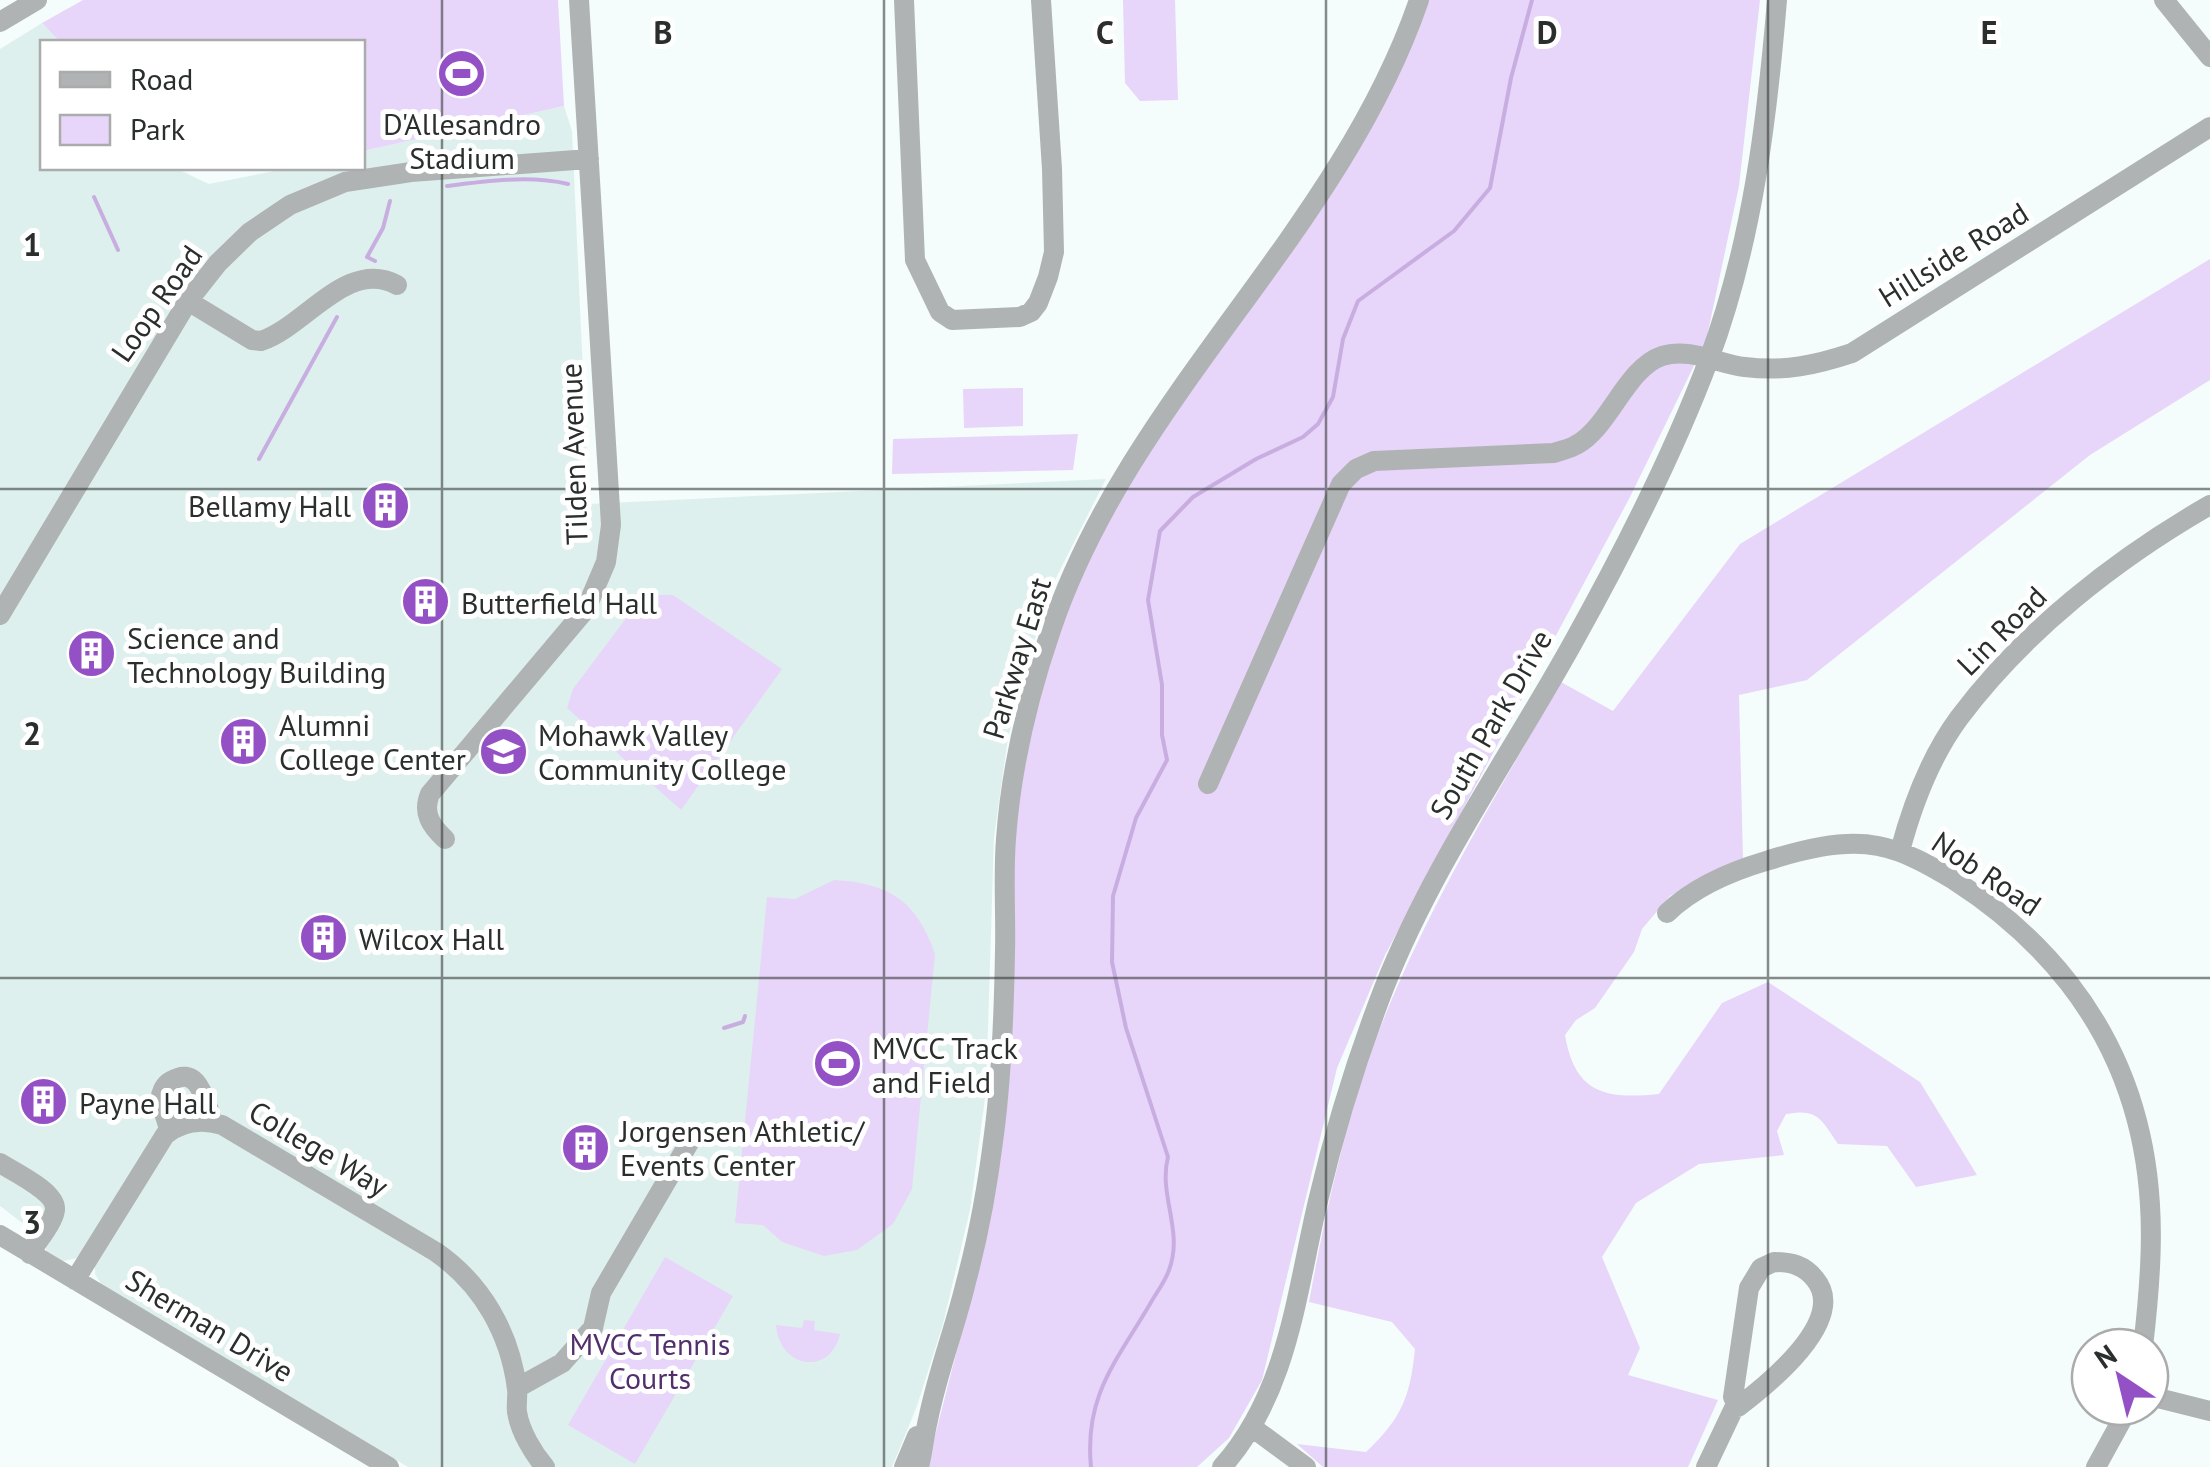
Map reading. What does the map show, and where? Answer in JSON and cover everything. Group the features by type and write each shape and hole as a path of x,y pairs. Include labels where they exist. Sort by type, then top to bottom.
{"street":[{"path":"0,22 37,0"},
{"name":"Tilden Avenue","path":"445,840 427,814 430,794 573,628 596,591 612,525 579,0"},
{"path":"904,0 915,260 940,312 952,320 1020,317 1038,304 1048,277 1054,252 1041,0"},
{"name":"Parkway East","path":"920,1467 927,1423 967,1281 986,1192 999,1069 1006,841 1014,772 1051,628 1082,550 1111,494 1336,171 1378,98 1419,0"},
{"name":"South Park Drive","path":"1222,1467 1252,1428 1271,1392 1347,1089 1386,985 1460,834 1574,642 1621,554 1709,359 1732,287 1760,160 1776,0"},
{"path":"2164,0 2210,57"},
{"name":"Hillside Road","path":"1208,784 1341,484 1356,469 1374,461 1554,453 1578,444 1658,357 1681,352 1743,367 1784,370 1812,366 1852,352 2210,126"},
{"name":"Loop Road","path":"0,615 188,300 218,262 250,232 290,206 344,182 411,172 589,159"},
{"path":"188,300 252,340 262,341 362,278 383,277 397,285"},
{"name":"Lin Road","path":"1900,851 1909,817 1938,754 1958,720 2009,659 2117,566 2210,505"},
{"name":"Nob Road","path":"1667,914 1680,901 1728,876 1794,852 1862,845 1900,851 1942,872 1994,906 2034,940 2070,984 2105,1040 2136,1118 2148,1173 2153,1232 2145,1327"},
{"path":"75,1280 169,1132 162,1092 169,1082 180,1077 193,1080 202,1088 214,1122"},
{"name":"College Way","path":"169,1132 186,1124 214,1122 458,1268 477,1289 498,1324 517,1393 537,1438 564,1467"},
{"path":"517,1393 562,1363 593,1328 601,1293 693,1136"},
{"path":"0,1163 45,1191 54,1204 54,1212 30,1254"},
{"name":"Sherman Drive","path":"0,1235 389,1467"},
{"path":"1706,1467 1735,1406 1733,1397 1752,1280 1761,1268 1774,1262 1789,1262 1807,1270 1819,1283 1824,1302 1818,1322 1801,1350 1764,1387 1738,1408 1735,1406"},
{"name":"College Way","path":"517,1393 517,1412 524,1432 545,1467"},
{"path":"2170,1401 2210,1411"},
{"name":"Parkway East","path":"904,1467 916,1437 927,1423"},
{"path":"2096,1467 2118,1427"},
{"path":"1252,1428 1306,1467"}],"shaded area":[{"name":"Mohawk Valley Community College","path":"42,23 58,40 40,40 40,170 179,170 209,184 280,170 365,170 365,151 564,106 572,131 589,504 1106,479 1057,576 1029,655 1008,738 994,837 986,1091 970,1210 943,1324 917,1406 892,1467 408,1467 101,1284 95,1264 78,1258 63,1261 46,1252 46,1241 0,1206 0,49"}],"green space":[{"name":"D'Allesandro Stadium","path":"83,0 558,0 564,106 365,151 365,40 58,40 42,23"},
{"path":"1123,0 1175,0 1178,100 1140,101 1125,83"},
{"path":"1428,0 1760,0 1739,186 1706,341 1630,497 1385,955 1337,1068 1262,1380 1229,1438 1197,1467 927,1467 976,1276 1019,785 1036,702 1058,628 1120,495 1385,102"},
{"path":"2210,259 2210,380 2090,455 1807,680 1739,695 1743,859 1670,896 1642,929 1634,952 1595,1008 1576,1020 1565,1035 1577,1070 1596,1089 1624,1095 1659,1094 1722,1003 1768,982 1920,1082 1977,1175 1916,1187 1887,1146 1838,1144 1818,1117 1797,1113 1786,1114 1777,1131 1784,1155 1699,1164 1636,1203 1602,1257 1640,1348 1628,1375 1718,1400 1688,1467 1323,1467 1297,1444 1366,1452 1402,1406 1415,1349 1392,1322 1309,1302 1355,1101 1382,1023 1435,907 1561,682 1613,711 1740,544"},
{"path":"1023,388 1023,426 964,428 963,389"},
{"path":"1078,434 1073,470 892,474 893,439"},
{"path":"655,595 673,595 782,669 681,810 567,708 573,689 639,601"},
{"name":"MVCC Track and Field","path":"834,880 870,885 898,898 919,920 935,954 912,1189 893,1224 857,1250 824,1256 782,1242 763,1225 735,1223 767,897 795,899"},
{"name":"MVCC Tennis Courts","path":"665,1257 733,1296 635,1464 568,1425"},
{"path":"804,1320 815,1321 814,1330 840,1334 835,1348 826,1357 805,1362 786,1351 776,1325 802,1328"}],"waterway":[{"path":"1091,1467 1092,1420 1105,1381 1165,1279 1173,1256 1166,1185 1168,1157 1126,1028 1112,962 1113,896 1136,818 1167,760 1162,735 1162,685 1148,600 1160,531 1193,497 1256,459 1303,437 1318,424 1333,397 1343,339 1358,301 1454,231 1490,188 1511,78 1532,0"},
{"path":"447,186 523,179 568,184"},
{"path":"94,197 118,250"},
{"path":"375,261 367,257 383,228 390,201"},
{"path":"259,459 337,317"},
{"path":"724,1028 743,1022 745,1016"}],"place":[{"name":"D'Allesandro Stadium","path":"462,74"},
{"name":"Bellamy Hall","path":"386,505"},
{"name":"Butterfield Hall","path":"426,602"},
{"name":"Science and Technology Building","path":"92,654"},
{"name":"Alumni College Center","path":"244,741"},
{"name":"Mohawk Valley Community College","path":"503,751"},
{"name":"Wilcox Hall","path":"324,938"},
{"name":"MVCC Track and Field","path":"837,1064"},
{"name":"Payne Hall","path":"44,1102"},
{"name":"Jorgensen Athletic/ Events Center","path":"585,1147"}]}
